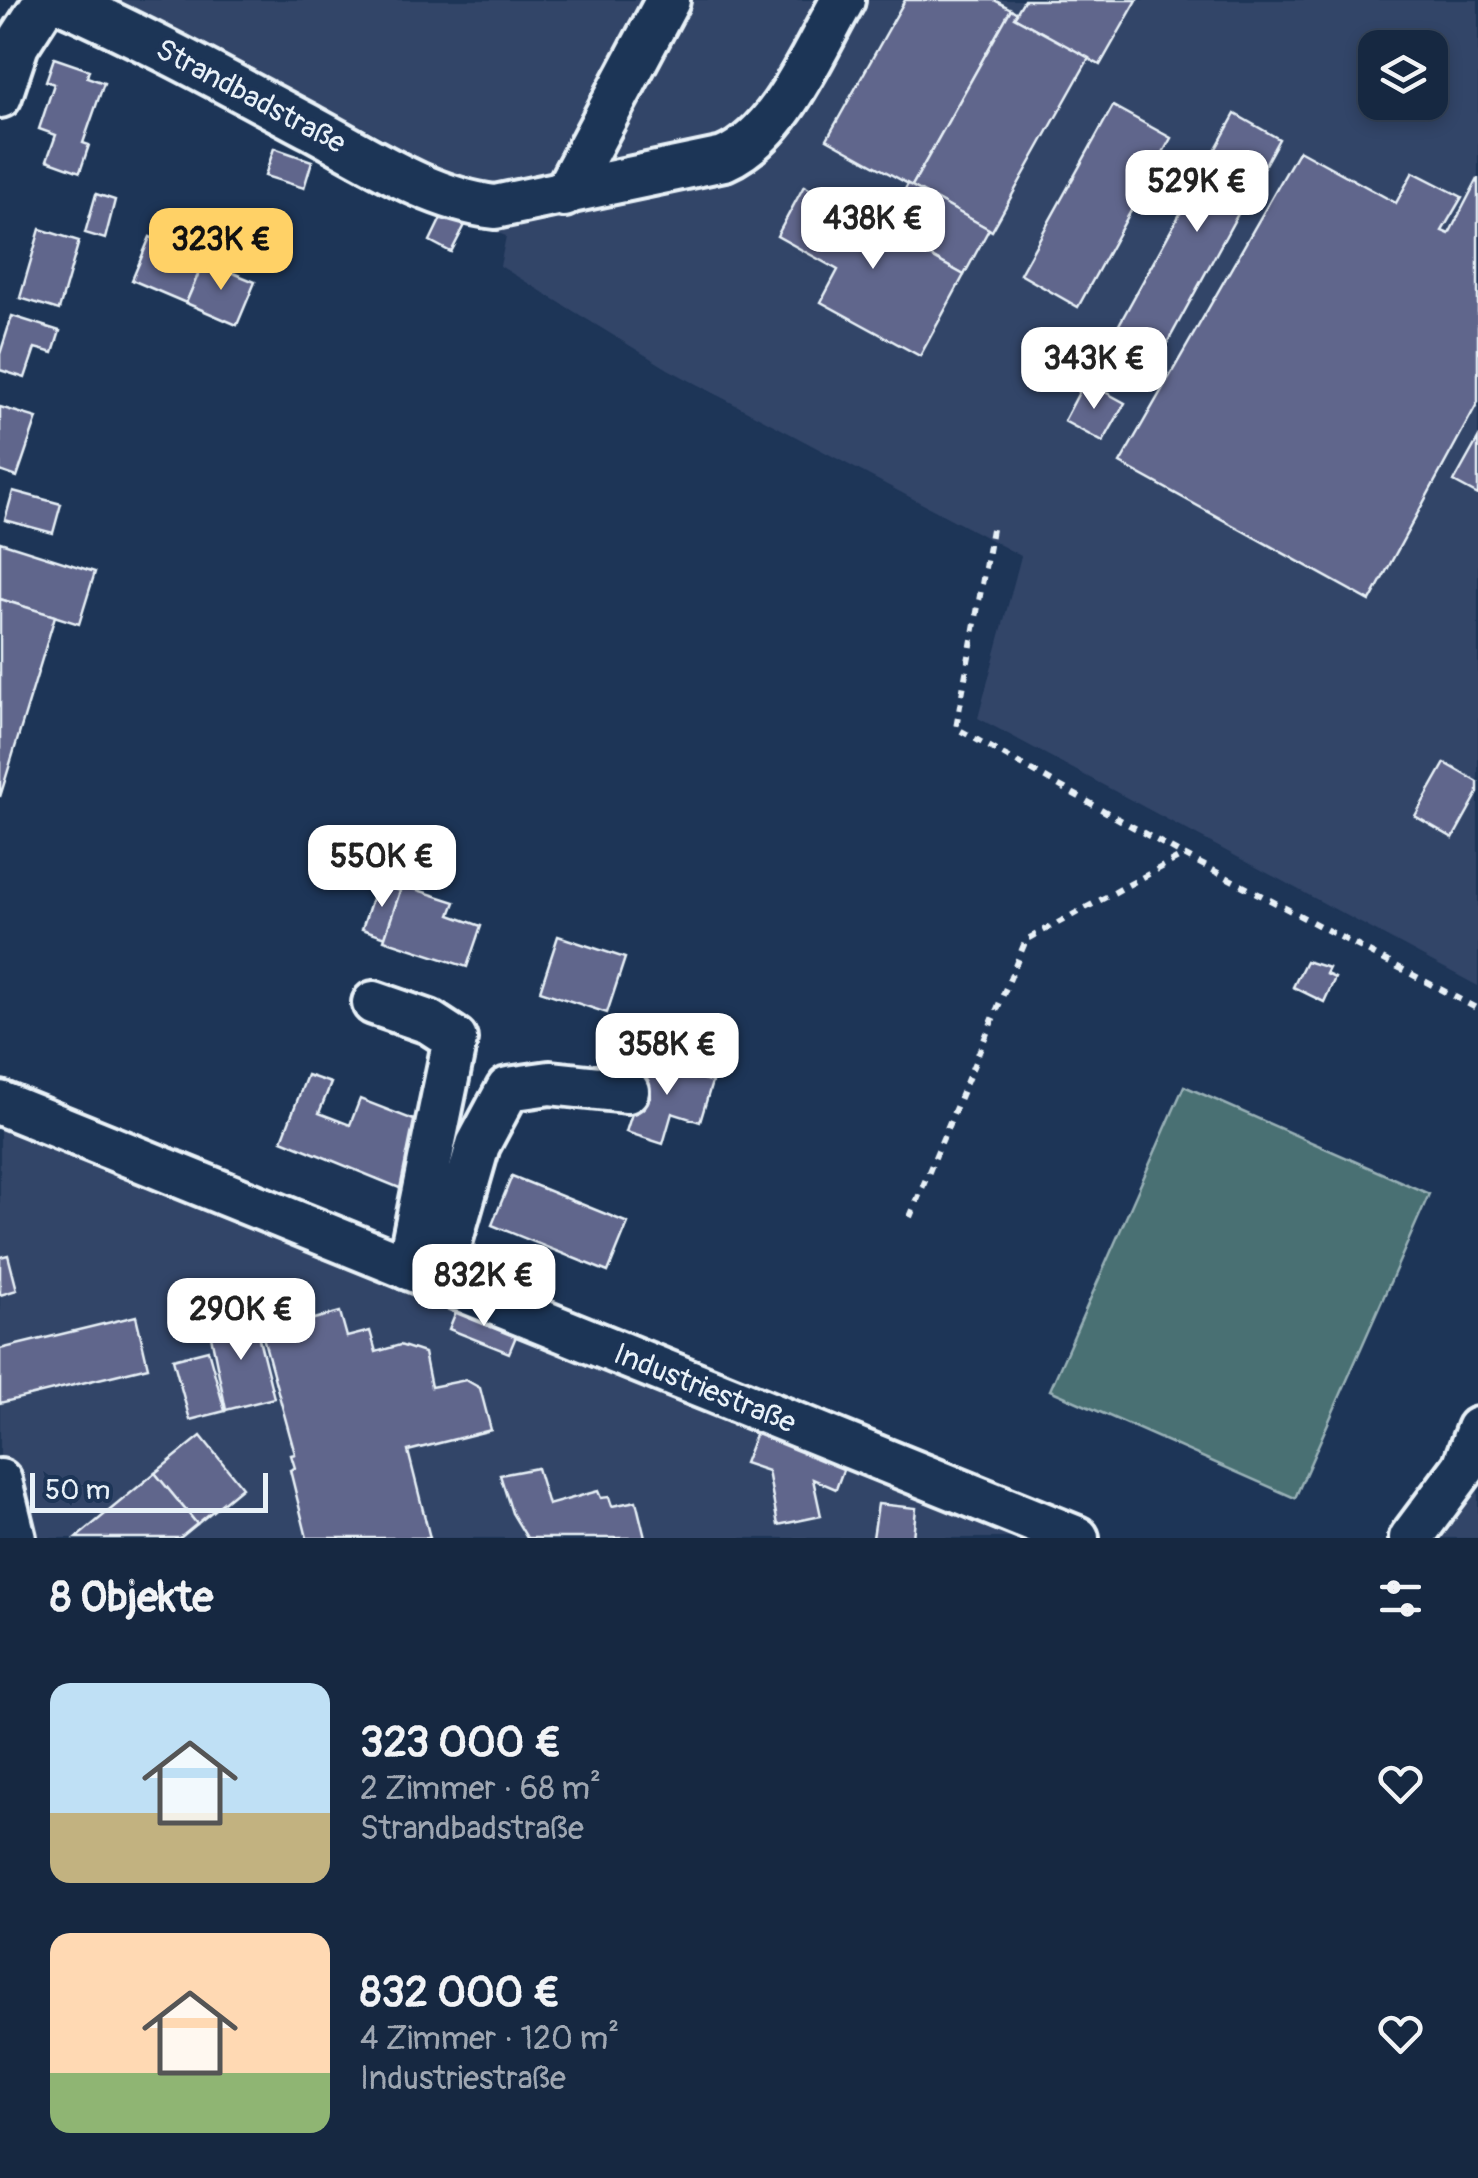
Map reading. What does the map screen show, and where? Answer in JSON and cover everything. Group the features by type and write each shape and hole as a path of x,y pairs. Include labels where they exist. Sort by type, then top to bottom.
{"street":[{"path":"0,96 17,45 46,0"},
{"name":"Strandbadstraße","path":"59,0 132,32 388,168 472,204 494,207 564,195 724,158 743,150 776,116 843,0"},
{"path":"564,195 668,0"},
{"path":"374,1003 429,1022 454,1039 423,1274"},
{"path":"423,1274 478,1145 508,1088 550,1082 627,1091"},
{"name":"Industriestraße","path":"0,1103 1077,1538"},
{"path":"1411,1538 1464,1467 1478,1429"},
{"path":"0,1482 14,1538"}],"path":[{"path":"992,530 956,728 1184,856 1478,1009"},
{"path":"910,1217 1026,940 1184,856"}],"shaded area":[{"path":"114,0 1478,0 1478,986 978,718 1021,556 668,369 500,266 506,236 384,191 388,168 382,137"},
{"path":"0,1129 84,1159 1026,1538 0,1538"},
{"path":"1478,1462 1478,1538 1442,1538 1448,1522"}],"green space":[{"path":"1184,1086 1429,1194 1295,1498 1050,1390"}],"building":[{"path":"905,0 994,0 1011,9 912,186 827,139"},
{"path":"1024,0 1137,0 1100,65 1014,17"},
{"path":"1011,9 1017,13 1014,17 1089,58 992,231 912,186"},
{"path":"54,58 89,70 87,77 104,83 83,143 89,145 80,172 47,160 56,135 39,129 54,84 46,81"},
{"path":"1113,106 1171,138 1078,307 1020,274"},
{"path":"1235,114 1279,139 1160,356 1115,332"},
{"path":"274,148 312,161 304,188 265,176"},
{"path":"1299,150 1396,203 1413,172 1462,197 1442,231 1449,234 1478,178 1478,402 1370,601 1120,463"},
{"path":"908,184 989,229 964,275 883,230"},
{"path":"804,186 964,275 920,356 821,302 838,270 777,236"},
{"path":"96,194 115,200 105,239 85,233"},
{"path":"443,214 465,225 451,252 430,241"},
{"path":"40,229 79,241 59,310 20,298"},
{"path":"150,237 204,261 186,303 132,280"},
{"path":"204,261 255,282 237,325 186,303"},
{"path":"12,316 60,331 53,353 35,348 25,378 0,370 0,354"},
{"path":"1085,381 1125,403 1103,442 1064,421"},
{"path":"0,407 37,418 17,477 0,471"},
{"path":"1478,439 1478,495 1454,482"},
{"path":"13,491 61,504 53,533 5,520"},
{"path":"0,542 95,572 79,624 0,599"},
{"path":"0,599 55,616 0,797"},
{"path":"1445,763 1478,782 1478,793 1453,838 1415,816"},
{"path":"377,883 401,891 386,937 362,929"},
{"path":"402,885 455,902 450,915 481,926 467,967 384,940"},
{"path":"558,936 625,958 607,1013 540,991"},
{"path":"1306,961 1329,968 1326,974 1335,978 1324,1002 1293,987"},
{"path":"651,1053 692,1065 689,1075 712,1082 700,1122 672,1113 663,1144 626,1132"},
{"path":"307,1075 331,1083 319,1113 350,1125 360,1099 419,1122 402,1189 282,1140"},
{"path":"512,1176 628,1223 608,1272 492,1225"},
{"path":"8,1255 17,1290 0,1295 0,1257"},
{"path":"459,1304 519,1329 509,1353 449,1329"},
{"path":"340,1312 347,1337 370,1331 376,1352 400,1345 424,1353 431,1387 466,1380 480,1388 491,1430 408,1451 430,1538 307,1538 290,1470 295,1468 291,1455 295,1454 262,1333"},
{"path":"253,1315 274,1398 226,1410 209,1326"},
{"path":"136,1316 148,1367 0,1403 0,1349"},
{"path":"208,1350 225,1411 190,1420 173,1359"},
{"path":"761,1420 849,1454 836,1489 813,1479 821,1516 778,1525 768,1471 744,1463"},
{"path":"201,1436 242,1487 197,1524 155,1473"},
{"path":"537,1468 548,1505 598,1491 601,1498 609,1497 612,1506 636,1501 645,1538 527,1538 512,1513 500,1475"},
{"path":"155,1473 197,1524 180,1538 76,1538"},
{"path":"878,1504 916,1508 913,1538 873,1538"}]}
